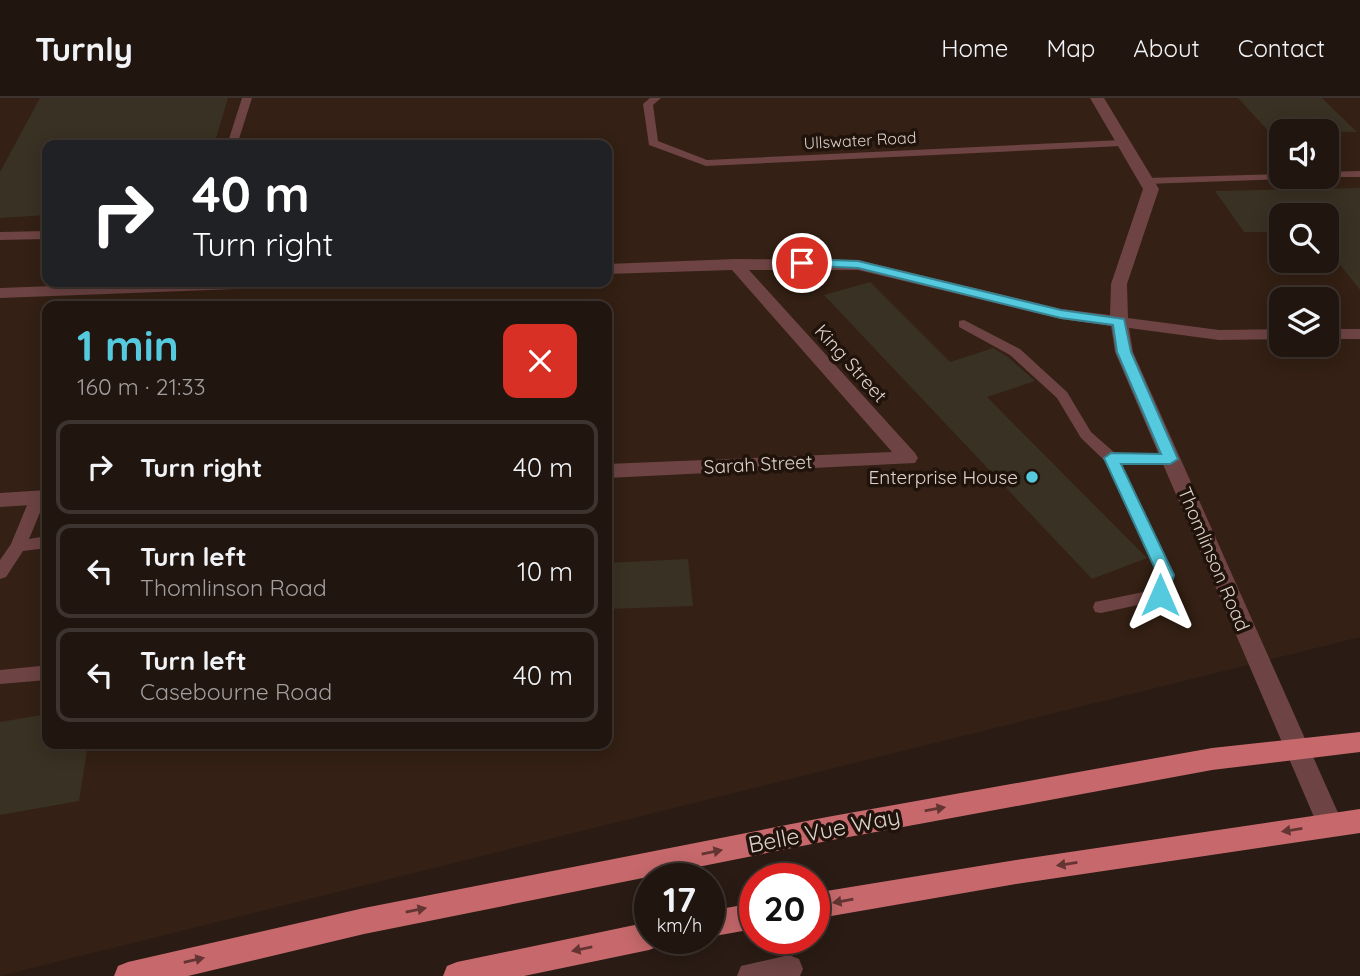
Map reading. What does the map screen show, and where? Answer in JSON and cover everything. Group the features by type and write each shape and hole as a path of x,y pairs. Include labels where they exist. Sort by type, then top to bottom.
{"highway":[{"name":"Belle Vue Way","path":"128,976 364,920 827,829 1212,759 1360,743"},
{"path":"830,903 1360,821"},
{"path":"457,976 634,939"}],"street":[{"path":"1097,98 1146,181"},
{"name":"Thomlinson Road","path":"1146,181 1151,189 1119,284 1119,322 1124,352 1330,824"},
{"path":"612,269 735,264 858,265 1061,314 1219,335 1269,334"},
{"name":"King Street","path":"735,264 908,458"},
{"path":"0,293 153,287"},
{"path":"1339,334 1360,334"},
{"name":"Sarah Street","path":"612,471 908,458"},
{"path":"0,500 42,497"},
{"path":"751,976 789,969"}],"lane":[{"path":"234,140 247,98"},
{"name":"Ullswater Road","path":"656,98 648,104 653,143 706,163 1122,143"},
{"path":"1339,175 1360,174"},
{"path":"1146,181 1269,177"},
{"path":"0,236 42,235"},
{"path":"964,324 1015,352 1062,395 1086,435 1111,458 1166,575 1160,595 1101,607"},
{"path":"1111,458 1170,459"},
{"path":"0,573 18,546 42,497"},
{"path":"18,546 42,543"},
{"path":"0,677 42,673"}],"shaded area":[{"path":"0,98 1360,98 1360,637 0,976"}],"building":[{"path":"40,98 228,98 215,140 42,140 42,215 0,218 0,172"},
{"path":"1238,98 1322,98 1357,132 1339,132 1339,119 1269,119 1269,132"},
{"path":"1360,188 1360,290 1339,263 1339,203 1269,203 1269,232 1244,232 1215,191 1339,189"},
{"name":"Enterprise House","path":"870,282 950,362 993,348 1008,357 1035,381 987,397 1147,558 1092,579 824,295"},
{"path":"688,559 693,606 612,609 612,563"},
{"path":"42,715 42,749 87,749 79,801 0,815 0,722"}],"place":[{"name":"Enterprise House","path":"1032,477"}],"route":[{"path":"802,263 858,265 1061,314 1119,322 1124,352 1170,459 1111,458 1166,575 1160,595"}]}
